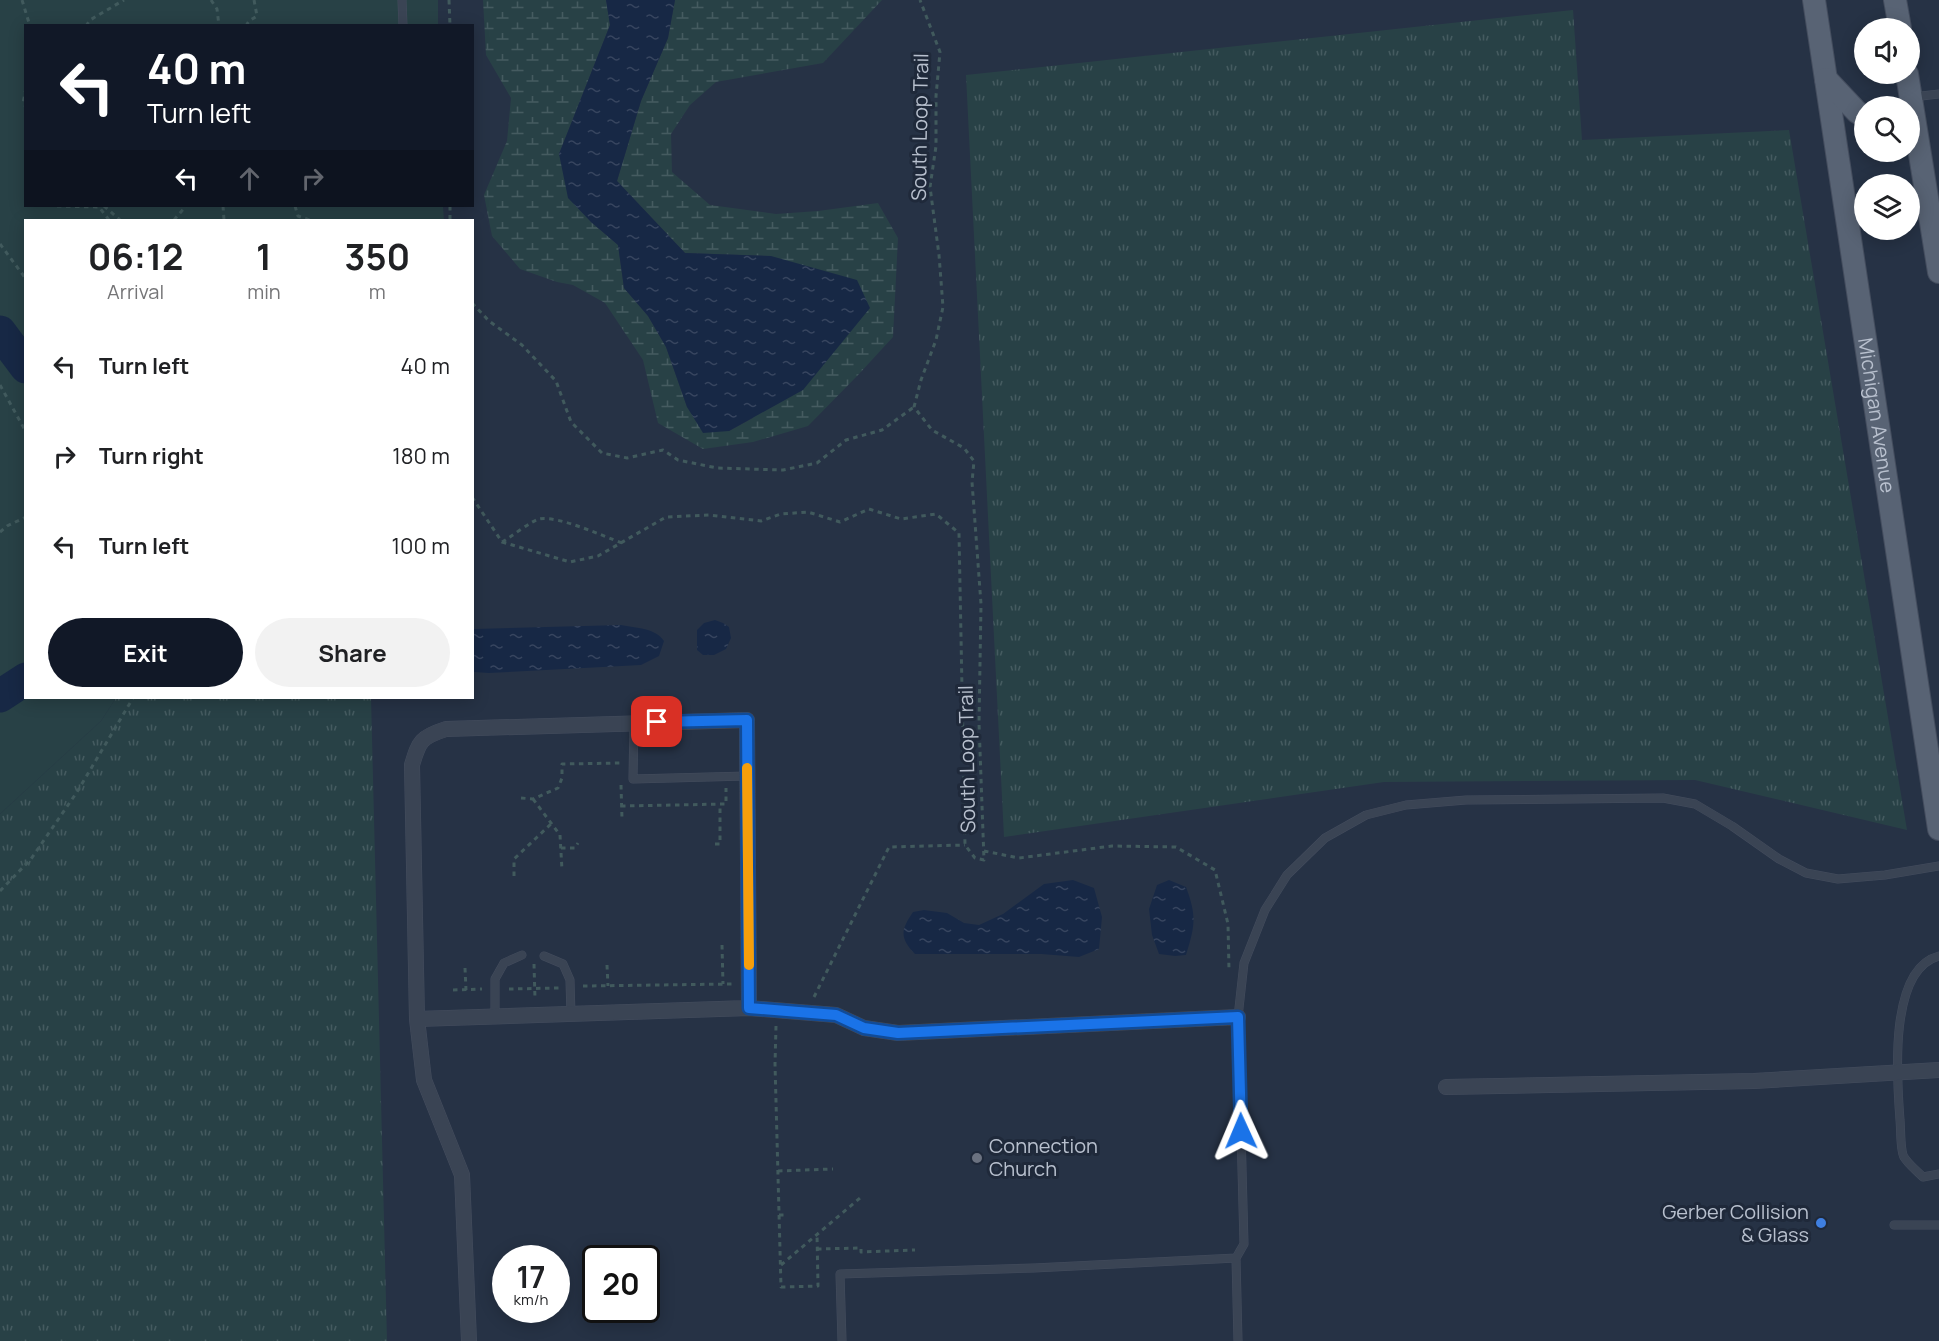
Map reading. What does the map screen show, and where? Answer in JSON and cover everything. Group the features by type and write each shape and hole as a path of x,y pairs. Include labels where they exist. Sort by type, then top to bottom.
{"main road":[{"name":"Michigan Avenue","path":"1814,0 1939,829"},
{"path":"1895,0 1898,18"},
{"path":"1826,79 1854,109"},
{"path":"1920,161 1936,229 1939,272"}],"street":[{"path":"469,1341 462,1175 436,1105 424,1080 417,1019 412,765 418,744 432,733 446,729 747,720 749,1008"},
{"path":"417,1019 749,1008 836,1015 864,1028 898,1033 1238,1017"},
{"path":"1446,1087 1754,1081 1939,1070"}],"lane":[{"path":"402,0 403,24"},
{"path":"1920,99 1939,94"},
{"path":"634,722 633,779 747,776"},
{"path":"1238,1341 1236,1258 1244,1244 1238,1017 1244,963 1265,910 1287,874 1325,838 1366,815 1406,806 1466,800 1663,798 1695,804 1732,826 1779,859 1806,873 1838,879 1939,866"},
{"path":"495,1017 495,979 504,963 522,955"},
{"path":"544,956 562,964 570,980 572,1015"},
{"path":"1939,956 1920,966 1907,991 1900,1019 1896,1073 1903,1156 1923,1177 1939,1175"},
{"path":"1894,1225 1939,1225"},
{"path":"842,1341 840,1275 1236,1258"}],"path":[{"path":"22,0 29,24"},
{"path":"87,24 90,20 124,0"},
{"path":"211,0 217,9 219,24"},
{"path":"247,24 257,16 254,0"},
{"path":"449,0 450,24"},
{"name":"South Loop Trail","path":"502,542 570,562 598,556 666,516 709,515 761,521 781,514 808,512 840,522 869,508 901,519 936,514 959,533 965,845 975,858 984,860 979,723 981,604 972,482 974,461 964,448 932,430 914,407 936,340 943,307 930,187 936,146 936,96 940,52 920,0"},
{"path":"99,207 108,219"},
{"path":"105,207 119,219"},
{"path":"175,219 185,207"},
{"path":"295,207 298,216 307,219"},
{"path":"0,244 24,276"},
{"path":"474,305 489,321 522,345 556,381 571,422 602,453 627,458 663,450 678,460 717,468 783,470 817,463 846,440 882,430 914,407"},
{"path":"0,385 24,428"},
{"path":"474,500 502,542 539,519 582,527 622,543"},
{"path":"0,532 24,518"},
{"path":"0,891 31,859 77,792 132,699"},
{"path":"521,798 533,799 558,788 562,778 562,764 621,763 621,754"},
{"path":"621,806 726,804 726,783"},
{"path":"621,785 622,819"},
{"path":"533,799 560,835 562,870"},
{"path":"715,844 720,844 720,804"},
{"path":"514,876 514,859 552,823"},
{"path":"561,848 575,848 578,843"},
{"path":"807,1013 889,847 965,845"},
{"path":"984,851 1019,858 1112,846 1176,847 1215,870 1228,924 1229,970"},
{"path":"722,945 723,984"},
{"path":"608,965 608,986"},
{"path":"465,968 466,990"},
{"path":"534,970 534,991"},
{"path":"583,983 583,987 734,984"},
{"path":"509,989 534,991 560,988"},
{"path":"778,1011 775,1064 782,1287 818,1286 817,1234"},
{"path":"777,1171 833,1169"},
{"path":"780,1264 860,1198"},
{"path":"779,1215 787,1215"},
{"path":"817,1249 861,1248 861,1252 915,1250"}],"green space":[{"path":"0,0 438,0 438,24 24,24 24,207 443,207 444,219 24,219 24,699 115,699 101,721 0,814"},
{"path":"483,0 606,0 610,25 559,154 591,222 618,245 624,288 648,316 666,347 687,407 729,431 753,418 771,256 685,253 617,181 641,101 668,38 675,0 882,0 823,63 716,82 690,105 671,134 672,172 710,205 776,214 878,203 898,238 893,337 808,426 753,442 703,449 658,423 643,360 605,303 573,285 520,269 492,236 484,195 507,141 511,98 486,55"},
{"path":"1573,10 1582,140 1789,130 1907,830 1695,780 1384,782 1004,837 966,75"},
{"path":"115,699 371,699 387,1341 0,1341 0,814 101,721"}],"water":[{"path":"606,0 675,0 668,38 641,101 617,181 685,253 771,256 857,280 870,308 803,390 729,431 703,433 687,407 666,347 648,316 624,288 618,245 568,198 559,154 610,25"},
{"path":"715,620 729,627 731,638 726,649 714,655 703,655 697,650 697,630 704,623"},
{"path":"621,625 656,633 664,641 659,656 641,665 474,672 474,629"},
{"path":"1073,880 1094,888 1102,917 1099,949 1079,957 1041,954 915,954 904,938 904,929 913,912 924,910 947,913 964,923 979,925 1003,914 1044,884"},
{"path":"1169,880 1186,887 1192,906 1194,921 1186,955 1159,954 1152,935 1149,909 1157,885"}],"waterway":[{"path":"0,332 24,364"},
{"path":"0,696 24,680"}],"slow traffic":[{"path":"747,768 749,965"}],"place":[{"name":"Connection Church","path":"977,1158"},
{"name":"Gerber Collision & Glass","path":"1821,1223"}],"route":[{"path":"657,722 747,720 749,1008 836,1015 864,1028 898,1033 1238,1017 1241,1131"}]}
